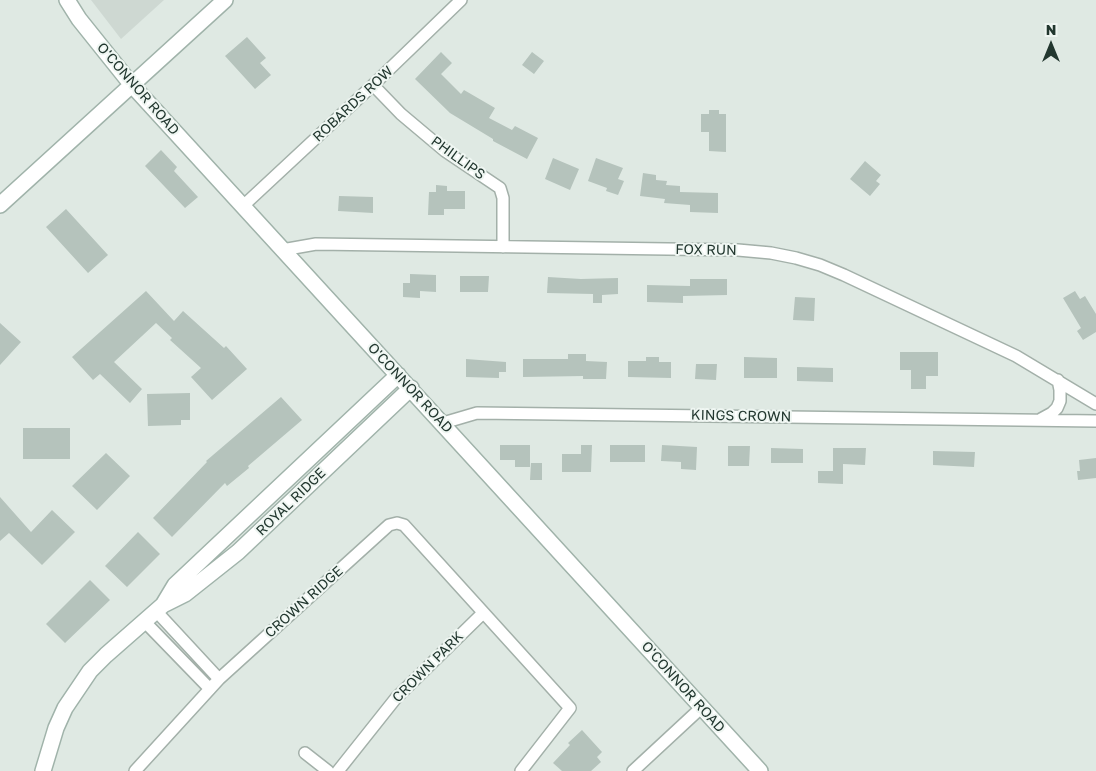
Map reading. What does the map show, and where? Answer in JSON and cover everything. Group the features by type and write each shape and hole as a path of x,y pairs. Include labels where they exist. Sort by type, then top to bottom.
{"main road":[{"name":"O'CONNOR ROAD","path":"67,0 79,19 131,84 760,771"},
{"path":"0,205 224,0"},
{"name":"ROYAL RIDGE","path":"159,608 175,584 398,375"},
{"name":"ROYAL RIDGE","path":"43,771 56,728 77,689 106,655 159,608 185,594 238,552 410,388"}],"street":[{"name":"ROBARDS ROW","path":"243,206 373,86 461,0"},
{"name":"PHILLIPS","path":"373,86 401,114 445,151 500,188 503,198 503,248"},
{"name":"FOX RUN","path":"282,250 316,244 738,250 771,253 796,258 828,268 887,295 1016,356 1096,404"},
{"path":"1041,419 1052,413 1060,401 1058,380"},
{"name":"KINGS CROWN","path":"443,424 477,413 1096,421"},
{"name":"CROWN RIDGE","path":"135,771 219,680 389,525 396,522 404,525 483,612"},
{"path":"159,608 219,680"},
{"path":"483,612 570,708 521,771"},
{"name":"CROWN PARK","path":"338,771 396,698 483,612"},
{"path":"144,621 210,689"},
{"path":"633,771 702,707"},
{"path":"305,753 328,771"}],"shaded area":[{"path":"91,0 164,0 121,39"}],"building":[{"path":"247,37 266,58 260,63 271,75 255,89 225,56"},
{"path":"441,52 452,63 441,74 461,94 464,90 495,108 489,118 512,130 515,126 538,138 527,159 493,141 493,139 450,113 415,79"},
{"path":"532,52 544,61 534,74 522,65"},
{"path":"709,110 719,110 719,114 726,114 726,152 709,151 709,132 701,132 701,114 709,114"},
{"path":"161,150 177,167 174,171 198,197 185,208 145,166"},
{"path":"553,158 579,169 570,190 545,179"},
{"path":"596,158 623,168 618,179 624,181 618,195 606,191 607,188 588,181"},
{"path":"865,161 881,175 876,181 880,184 870,196 850,179"},
{"path":"643,173 656,175 656,180 667,181 666,185 680,186 680,192 718,193 718,213 690,212 690,205 664,203 665,199 640,196"},
{"path":"436,185 447,186 447,191 465,191 465,209 444,209 444,215 428,215 429,192 436,192"},
{"path":"339,196 373,197 373,213 338,211"},
{"path":"66,209 108,255 88,273 46,227"},
{"path":"410,274 436,275 436,292 420,291 420,298 403,297 403,283 410,283"},
{"path":"460,276 489,276 488,292 460,292"},
{"path":"548,277 581,279 618,278 618,294 602,295 602,303 593,303 593,294 547,293"},
{"path":"690,279 727,279 727,295 683,296 683,303 647,302 647,285 690,286"},
{"path":"146,291 174,321 183,311 224,348 226,346 247,369 212,400 191,377 201,368 170,340 172,338 156,323 114,362 142,389 130,403 100,374 93,380 72,357"},
{"path":"1075,291 1080,299 1085,296 1096,314 1096,332 1083,340 1077,331 1081,328 1063,298"},
{"path":"795,297 815,298 814,321 793,320"},
{"path":"0,323 21,342 0,365"},
{"path":"900,352 938,352 938,376 926,376 926,389 911,389 911,370 900,370"},
{"path":"568,354 586,354 586,361 607,362 606,379 583,379 583,376 523,377 523,359 568,359"},
{"path":"646,357 659,357 659,362 671,362 671,378 628,377 628,361 646,361"},
{"path":"744,357 777,358 777,378 744,378"},
{"path":"466,359 506,362 506,372 499,372 499,378 466,377"},
{"path":"696,364 717,364 716,380 695,379"},
{"path":"797,367 833,368 833,382 797,381"},
{"path":"190,393 190,420 181,420 181,425 148,426 147,394"},
{"path":"281,397 302,420 227,486 225,483 172,537 153,518 206,461"},
{"path":"23,428 70,428 70,459 23,459"},
{"path":"500,445 530,445 530,467 515,467 515,460 500,460"},
{"path":"581,445 592,445 591,472 562,472 562,454 581,454"},
{"path":"610,445 645,445 645,462 610,462"},
{"path":"662,445 697,447 696,470 681,469 681,462 661,461"},
{"path":"728,446 750,446 749,466 728,466"},
{"path":"771,448 803,449 803,463 771,463"},
{"path":"833,448 866,448 865,465 843,464 843,484 818,483 818,471 833,471"},
{"path":"933,451 975,452 974,467 933,465"},
{"path":"106,453 130,476 97,510 72,486"},
{"path":"1096,458 1096,478 1078,480 1077,471 1080,471 1079,460"},
{"path":"531,463 542,463 542,480 530,480"},
{"path":"0,497 31,532 52,510 75,532 42,565 9,533 0,541"},
{"path":"138,532 160,554 127,587 105,566"},
{"path":"90,580 110,600 65,643 46,624"},
{"path":"582,730 602,752 597,757 601,762 591,771 562,771 553,763 570,745 568,743"}]}
